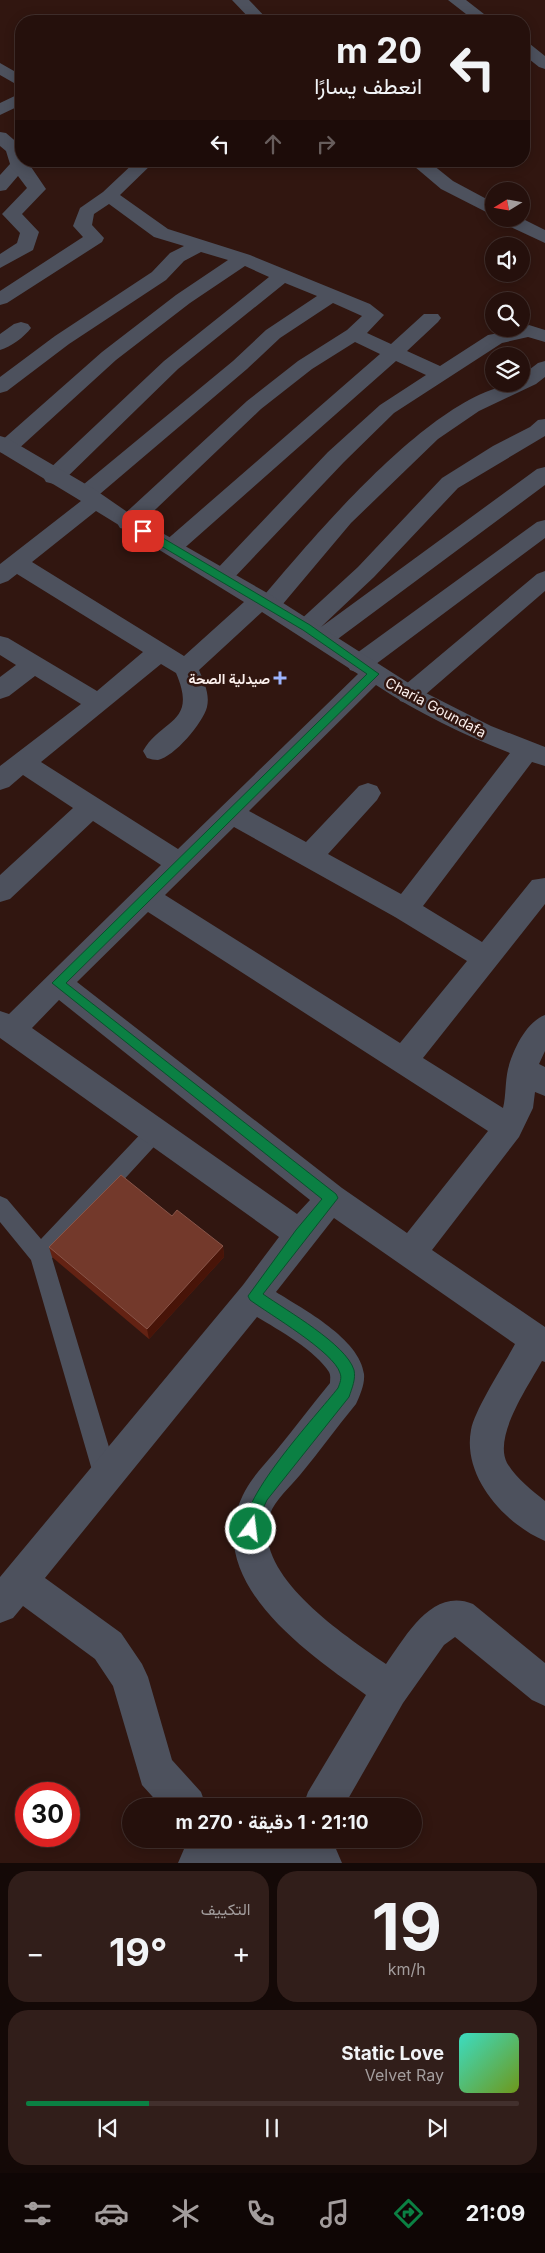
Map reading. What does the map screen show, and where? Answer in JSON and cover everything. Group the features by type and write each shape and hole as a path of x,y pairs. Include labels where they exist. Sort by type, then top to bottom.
{"street":[{"path":"240,0 255,15"},
{"path":"456,0 477,15"},
{"path":"530,52 545,64"},
{"path":"0,68 15,78"},
{"path":"0,110 15,101"},
{"path":"0,137 15,152"},
{"path":"0,186 16,167"},
{"path":"0,262 26,246 30,232 6,220 37,189 21,167"},
{"path":"0,299 95,238 82,226 86,212 110,196 140,167"},
{"path":"425,167 448,185 485,206"},
{"path":"110,196 161,233 283,274 363,308 374,315 354,334 305,365 254,405 128,523"},
{"path":"526,228 545,237"},
{"path":"0,387 62,340 159,276 177,257 200,245"},
{"path":"3,445 109,356 183,299 243,259"},
{"path":"54,477 171,365 283,274"},
{"path":"156,751 189,721 195,709 193,681 186,668 160,651 8,570 273,334 306,314 331,295"},
{"path":"172,547 431,318"},
{"path":"0,344 21,328"},
{"path":"223,576 336,457 388,409 495,339 529,331 545,336"},
{"path":"354,334 441,374"},
{"path":"186,668 265,602 343,518 431,434 472,407 529,380 545,367"},
{"path":"315,633 366,572 450,483 501,451 537,432 545,425"},
{"name":"Charia Goundafa","path":"3,445 90,497 128,523 223,576 315,633 366,669 409,695 482,732 536,753"},
{"path":"315,633 545,474"},
{"path":"300,1234 6,1026 58,983 232,814 366,669 545,527"},
{"path":"409,695 545,578"},
{"path":"0,644 99,703"},
{"path":"0,780 99,703 160,651"},
{"path":"0,690 34,664"},
{"path":"404,909 536,753"},
{"path":"22,762 181,864"},
{"path":"309,856 368,793"},
{"path":"0,891 91,806"},
{"path":"232,814 404,909 485,958"},
{"path":"403,1061 542,888"},
{"path":"147,897 508,1128"},
{"path":"58,983 331,1198 540,1343 488,1429 486,1442 487,1460 494,1477 515,1498 545,1523"},
{"path":"411,1253 508,1128 534,1076 530,1050 545,1027"},
{"path":"180,1798 156,1771 128,1677 108,1646 10,1593 254,1296 300,1234 331,1198"},
{"path":"254,1296 336,1353 347,1370 348,1379 344,1392 262,1495 252,1516 250,1542 257,1567 279,1601 297,1619 390,1690"},
{"path":"327,1798 390,1690 431,1632 440,1623 460,1617 545,1687"},
{"path":"198,1863 210,1848"},
{"path":"233,1848 251,1854 270,1856 308,1848"}],"lane":[{"path":"40,1255 156,1131"},
{"path":"0,1206 40,1255 106,1477"}],"building":[{"path":"121,1175 172,1216 177,1210 223,1246 147,1329 49,1247"}],"place":[{"name":"صيدلية الصحة","path":"280,678"}],"route":[{"path":"143,531 206,566 323,638 374,674 58,983 331,1198 300,1234 254,1296 336,1353 347,1370 348,1379 344,1392 262,1495 252,1516 251,1529"}]}
